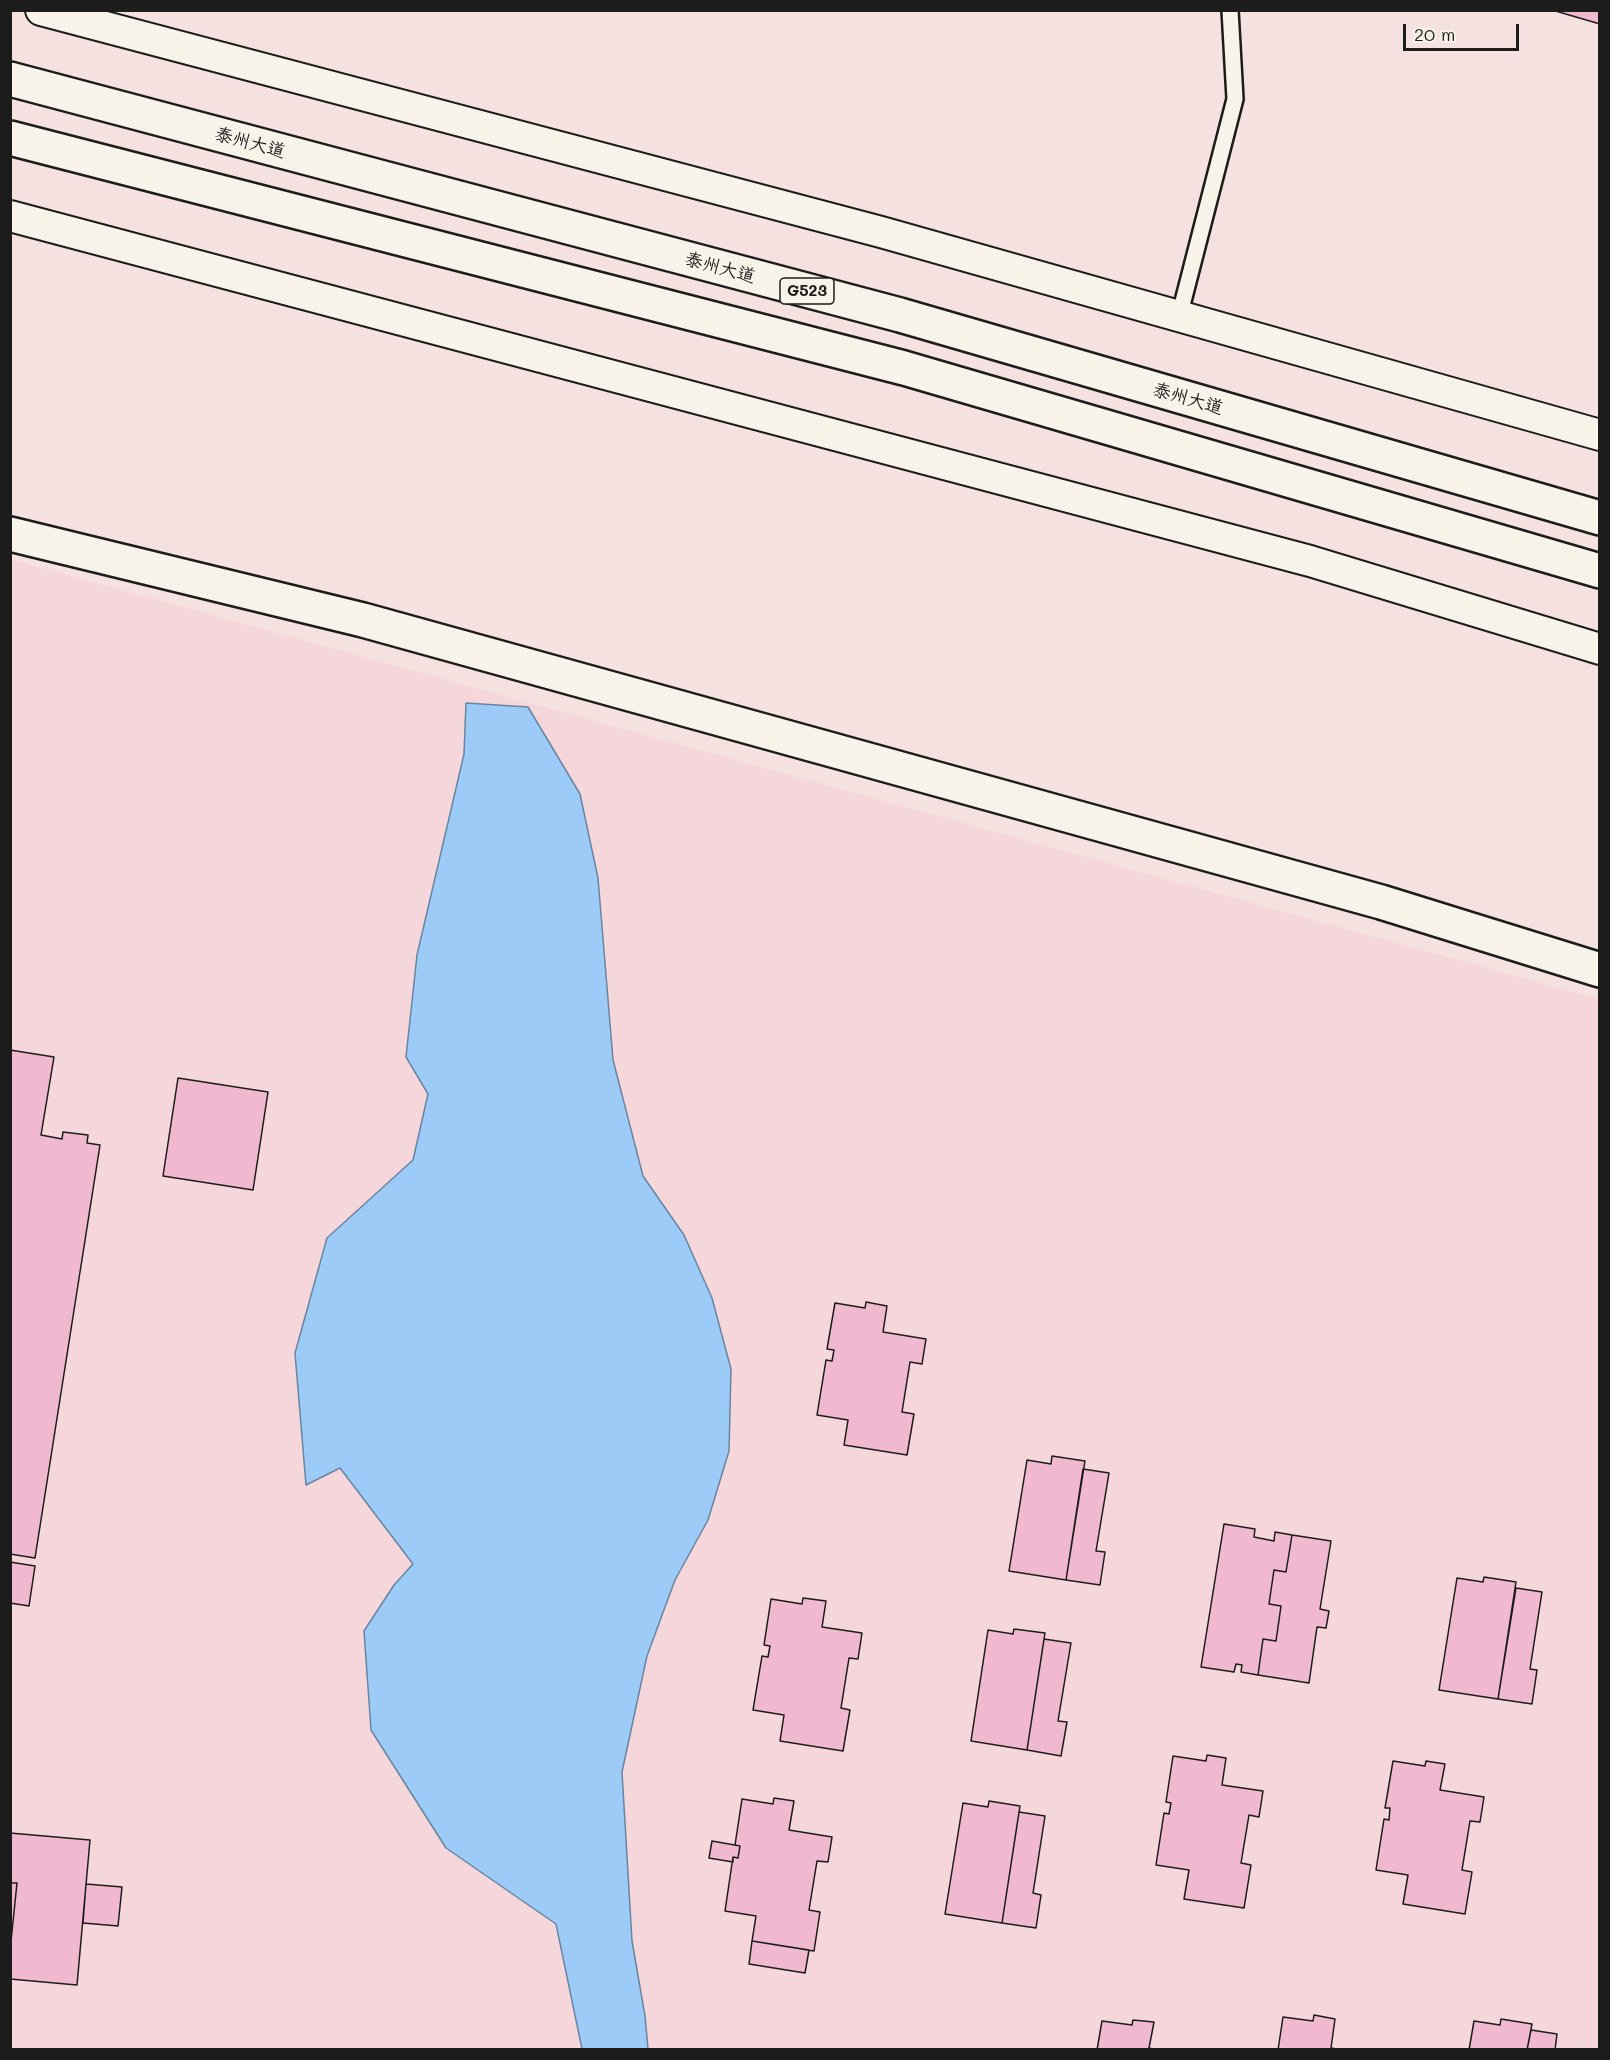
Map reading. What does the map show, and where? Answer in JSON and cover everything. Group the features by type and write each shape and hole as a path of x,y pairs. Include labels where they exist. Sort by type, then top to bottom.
{"main road":[{"name":"泰州大道","path":"10,79 900,315 1599,518"},
{"path":"10,138 904,368 1599,571"},
{"path":"10,534 363,620 1370,898 1599,970"}],"street":[{"path":"41,10 881,232 1599,435"},
{"path":"10,216 1298,558 1599,649"}],"lane":[{"path":"1179,316 1235,99 1230,10"}],"shaded area":[{"path":"10,559 1599,999 1599,2049 11,2049"}],"water":[{"path":"466,703 528,707 580,794 598,878 613,1060 643,1176 684,1235 712,1298 731,1369 729,1451 708,1520 675,1580 647,1656 622,1772 632,1941 645,2016 648,2049 582,2049 556,1924 446,1848 371,1730 364,1631 394,1585 413,1564 340,1468 306,1485 295,1353 327,1238 413,1160 428,1094 406,1057 417,955 464,754"}],"building":[{"path":"1552,10 1600,10 1600,24"},
{"path":"10,1050 54,1057 41,1135 62,1139 63,1132 88,1135 87,1143 100,1145 35,1558 10,1554"},
{"path":"178,1078 268,1092 253,1190 163,1176"},
{"path":"866,1302 887,1306 883,1332 926,1339 922,1364 910,1362 902,1412 914,1414 907,1455 844,1445 848,1420 817,1415 826,1360 832,1361 834,1350 827,1349 835,1303 865,1308"},
{"path":"1052,1456 1085,1461 1066,1580 1009,1571 1027,1460 1051,1464"},
{"path":"1083,1469 1109,1473 1096,1551 1105,1552 1100,1585 1066,1580"},
{"path":"1224,1524 1255,1529 1254,1537 1274,1541 1275,1532 1292,1535 1286,1572 1274,1570 1269,1604 1281,1606 1276,1641 1263,1639 1258,1675 1241,1672 1242,1665 1236,1664 1234,1672 1201,1667"},
{"path":"1292,1535 1331,1541 1320,1609 1329,1611 1326,1628 1317,1627 1309,1683 1258,1675 1263,1639 1276,1641 1281,1606 1269,1604 1274,1570 1286,1572"},
{"path":"10,1562 35,1566 29,1606 10,1603"},
{"path":"1484,1577 1516,1582 1498,1699 1439,1690 1457,1578 1483,1582"},
{"path":"1516,1588 1542,1592 1530,1669 1537,1670 1532,1704 1498,1699"},
{"path":"803,1598 826,1601 822,1627 862,1633 858,1659 849,1658 841,1708 850,1710 843,1751 780,1741 784,1715 753,1710 762,1656 768,1657 770,1646 764,1645 771,1599 802,1604"},
{"path":"1014,1629 1045,1633 1027,1750 971,1741 988,1630 1013,1634"},
{"path":"1044,1639 1071,1643 1058,1721 1067,1722 1061,1756 1027,1750"},
{"path":"1207,1755 1226,1758 1222,1785 1263,1791 1259,1817 1249,1815 1241,1863 1251,1865 1244,1908 1184,1899 1189,1870 1156,1865 1164,1813 1169,1814 1171,1803 1166,1802 1173,1756 1206,1761"},
{"path":"1393,1761 1425,1766 1426,1761 1445,1764 1440,1790 1484,1797 1480,1822 1470,1821 1462,1870 1472,1872 1465,1914 1403,1904 1408,1875 1376,1870 1384,1819 1389,1820 1390,1808 1385,1808"},
{"path":"774,1798 794,1801 789,1830 832,1837 828,1862 817,1861 809,1910 820,1912 814,1951 752,1941 756,1916 725,1911 733,1857 738,1858 740,1846 735,1845 742,1799 773,1804"},
{"path":"989,1801 1020,1806 1002,1923 945,1914 963,1803 988,1807"},
{"path":"1019,1812 1045,1816 1033,1893 1041,1895 1036,1928 1002,1923"},
{"path":"10,1833 90,1840 77,1985 10,1979 10,1951 17,1883 10,1883"},
{"path":"712,1841 740,1846 738,1858 733,1857 733,1862 709,1858"},
{"path":"10,1883 17,1883 10,1951"},
{"path":"86,1884 122,1887 118,1926 83,1923"},
{"path":"752,1941 809,1950 805,1973 749,1964"},
{"path":"1314,2015 1335,2019 1331,2048 1343,2050 1278,2050 1283,2017 1313,2021"},
{"path":"1501,2019 1532,2024 1527,2050 1469,2050 1474,2021 1500,2025"},
{"path":"1133,2020 1154,2022 1149,2048 1156,2050 1097,2050 1102,2021 1132,2025"},
{"path":"1531,2030 1557,2034 1555,2050 1527,2050"}]}
